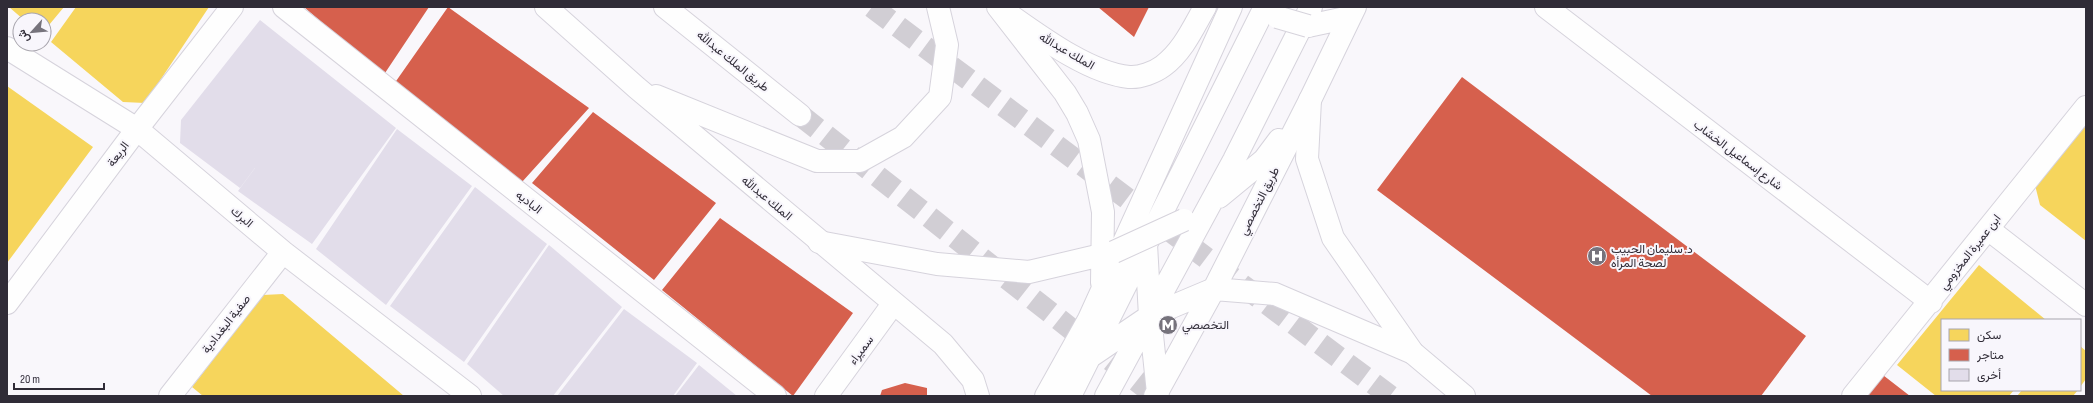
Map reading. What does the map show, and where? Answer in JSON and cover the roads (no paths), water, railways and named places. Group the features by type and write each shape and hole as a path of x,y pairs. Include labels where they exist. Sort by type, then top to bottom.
{"main road":[{"name":"الريعة","path":"7,303 137,129 232,7"},
{"name":"الباديه","path":"284,7 775,396"},
{"name":"الملك عبدالله","path":"546,7 637,88 893,304 943,344 973,380 978,396"},
{"name":"طريق الملك عبدالله","path":"665,7 800,115"},
{"path":"637,88 817,161 860,161 903,137 940,97 947,45 938,7"},
{"name":"الملك عبدالله","path":"998,7 1048,41 1096,68 1130,77 1153,72 1163,66 1182,48 1205,7"},
{"path":"998,7 1065,93 1077,113 1089,140 1103,212 1108,253 1102,292 1097,347 1100,396"},
{"name":"طريق التخصصي","path":"1046,396 1089,320 1231,7"},
{"name":"شارع إسماعيل الخشاب","path":"1546,7 1931,302"},
{"path":"1070,396 1097,347 1146,241 1269,10 1309,17 1352,12"},
{"name":"طريق التخصصي","path":"1157,394 1214,289 1310,100 1352,12"},
{"path":"1106,396 1210,205 1309,17"},
{"name":"البرك","path":"7,48 137,129 283,252 470,396"},
{"path":"819,242 937,264 1029,272 1108,253 1184,220 1210,205 1264,160 1310,100"},
{"path":"1310,100 1308,159 1333,238 1414,353 1464,396"},
{"name":"ابن عميرة المخزومي","path":"1853,396 1931,302 2086,107"},
{"name":"طريق التخصصي","path":"1154,177 1146,241 1150,316 1157,394"},
{"path":"1988,229 2086,305"},
{"name":"صفية البغدادية","path":"170,396 283,252"},
{"path":"1050,396 1097,347 1150,316 1214,289 1275,294 1414,353"},
{"name":"سميراء","path":"826,396 893,304"}],"tunnel":[{"path":"872,7 1390,396"},
{"path":"800,115 1156,396"}],"place":[{"name":"د. سليمان الحبيب لصحة المرأه","path":"1597,256"},
{"name":"التخصصي","path":"1168,325"}]}
